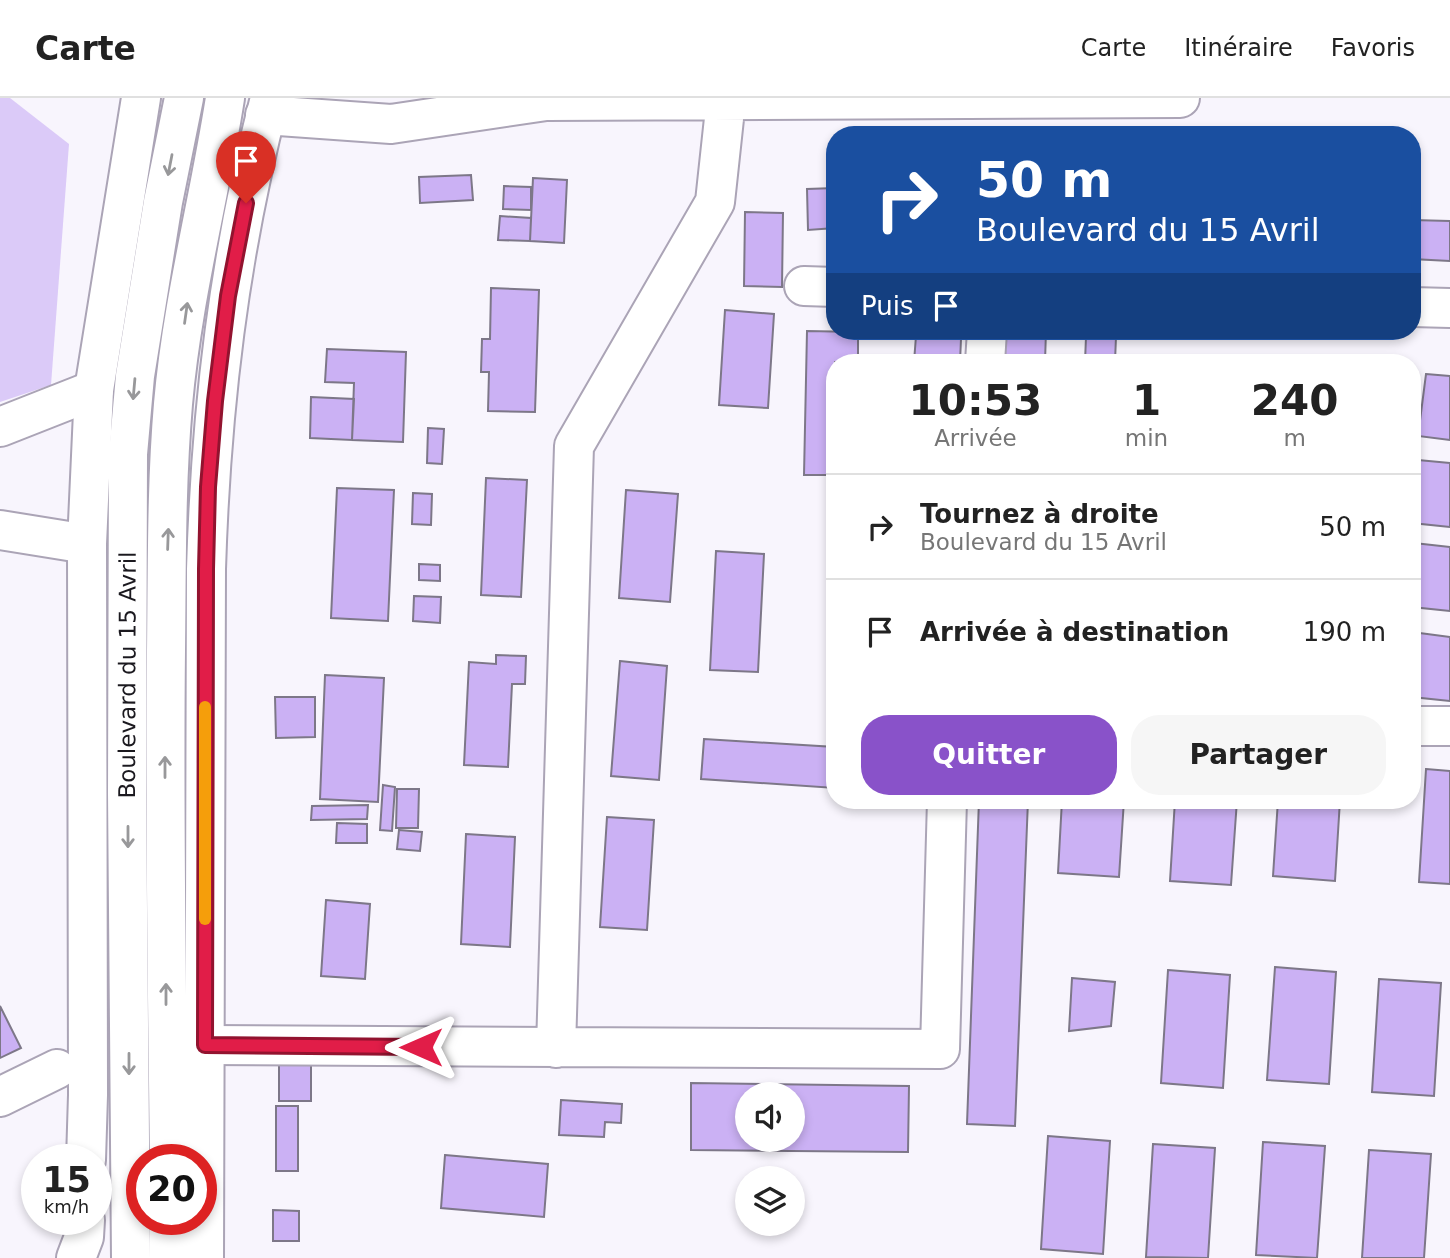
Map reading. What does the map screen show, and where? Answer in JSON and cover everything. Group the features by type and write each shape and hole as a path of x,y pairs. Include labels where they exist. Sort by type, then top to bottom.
{"main road":[{"name":"Boulevard du 15 Avril","path":"86,1144 87,544 94,390 141,98"},
{"name":"Boulevard du 15 Avril","path":"131,1258 127,793 128,454 135,376 163,202 184,98"},
{"name":"Boulevard du 15 Avril","path":"169,1144 165,747 167,565 173,404 194,258 214,166 225,98"},
{"path":"204,1258 208,487 228,296 250,180 268,107 391,124 547,99 1180,98"},
{"path":"556,1048 574,446 715,202 726,100"},
{"path":"1421,307 1450,308"},
{"path":"0,427 94,390"},
{"path":"0,530 87,544"},
{"path":"1421,726 1450,726"},
{"path":"205,1045 940,1049 947,809"},
{"path":"0,1097 57,1069"},
{"path":"76,1258 84,1235"},
{"path":"169,1235 169,1258"}],"shaded area":[{"path":"0,98 10,98 69,144 51,385 0,402"}],"building":[{"path":"471,175 473,200 420,203 419,177"},
{"path":"533,178 567,180 564,243 530,241"},
{"path":"504,186 531,187 531,210 503,209"},
{"path":"826,188 826,229 808,230 807,189"},
{"path":"745,212 783,213 782,287 744,286"},
{"path":"500,216 531,218 530,241 498,240"},
{"path":"1421,220 1450,221 1450,261 1421,259"},
{"path":"491,288 539,290 535,412 488,411 489,372 481,372 482,339 490,339"},
{"path":"725,310 774,314 768,408 719,405"},
{"path":"807,331 826,331 826,340 858,340 858,354 826,354 826,475 804,475"},
{"path":"916,340 961,340 960,354 915,354"},
{"path":"1003,340 1046,340 1045,354 1003,354"},
{"path":"1086,340 1116,340 1115,354 1085,354"},
{"path":"327,349 406,352 403,442 352,440 354,383 325,382"},
{"path":"1426,374 1450,376 1450,440 1421,436"},
{"path":"311,397 354,399 352,440 310,438"},
{"path":"428,428 444,429 442,464 427,463"},
{"path":"1421,460 1450,463 1450,527 1421,524"},
{"path":"486,478 527,480 521,597 481,595"},
{"path":"337,488 394,490 388,621 331,618"},
{"path":"626,490 678,494 670,602 619,598"},
{"path":"413,493 432,494 431,525 412,524"},
{"path":"1421,544 1450,547 1450,611 1421,608"},
{"path":"716,551 764,554 758,672 710,670"},
{"path":"419,564 440,565 440,581 419,580"},
{"path":"414,596 441,597 440,623 413,621"},
{"path":"1421,633 1450,637 1450,701 1421,698"},
{"path":"496,655 526,656 525,684 512,684 508,767 464,765 469,662 496,664"},
{"path":"620,661 667,666 659,780 611,776"},
{"path":"325,675 384,678 378,802 320,799"},
{"path":"275,697 315,697 315,737 276,738"},
{"path":"704,739 826,746 826,787 701,779"},
{"path":"1426,769 1450,771 1450,884 1419,882"},
{"path":"383,785 395,787 392,831 380,830"},
{"path":"397,789 419,789 418,828 396,828"},
{"path":"368,805 367,819 311,820 312,806"},
{"path":"979,809 1028,809 1015,1126 967,1124"},
{"path":"1062,809 1123,809 1119,877 1058,873"},
{"path":"1174,809 1236,809 1231,885 1170,881"},
{"path":"1277,809 1339,809 1335,881 1273,876"},
{"path":"607,817 654,820 647,930 600,927"},
{"path":"337,823 367,824 367,843 336,843"},
{"path":"399,830 422,832 420,851 397,849"},
{"path":"466,834 515,837 510,947 461,944"},
{"path":"326,900 370,904 365,979 321,976"},
{"path":"1275,967 1336,972 1329,1084 1267,1080"},
{"path":"1168,970 1230,975 1223,1088 1161,1083"},
{"path":"1072,978 1115,982 1111,1026 1069,1031"},
{"path":"1379,979 1441,983 1434,1096 1372,1092"},
{"path":"0,1006 21,1048 0,1058"},
{"path":"279,1064 311,1065 311,1101 279,1101"},
{"path":"691,1083 735,1084 735,1150 691,1150"},
{"path":"805,1085 909,1086 908,1152 805,1151"},
{"path":"561,1100 622,1104 621,1123 605,1122 604,1137 559,1135"},
{"path":"276,1106 298,1106 298,1171 276,1171"},
{"path":"1048,1136 1110,1141 1103,1254 1041,1249"},
{"path":"1263,1142 1325,1146 1317,1258 1256,1255"},
{"path":"1153,1144 1215,1148 1208,1258 1146,1257"},
{"path":"1369,1150 1431,1154 1424,1258 1362,1258"},
{"path":"445,1155 548,1164 544,1217 441,1208"},
{"path":"273,1210 299,1211 299,1241 273,1241"}],"slow traffic":[{"path":"205,707 205,919"}],"route":[{"path":"246,203 228,296 208,487 205,1045 421,1047"}]}
